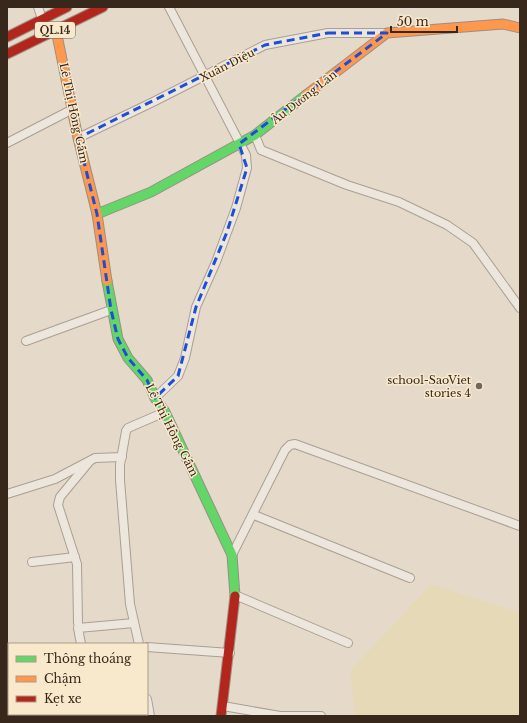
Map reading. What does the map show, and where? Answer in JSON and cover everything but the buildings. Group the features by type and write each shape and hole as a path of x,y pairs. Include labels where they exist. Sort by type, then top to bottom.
{"street":[{"path":"38,7 42,19"},
{"name":"QL.14","path":"7,37 67,7"},
{"name":"QL.14","path":"7,54 103,7"},
{"path":"155,398 178,376 185,358 196,307 216,262 236,208 247,168 246,155 169,7"},
{"path":"387,33 503,24 520,28"},
{"name":"Lê Thị Hồng Gấm","path":"56,30 78,138 97,214 111,310 118,339 128,358 147,380 155,398 165,412 232,555 235,595 230,653 221,716"},
{"name":"Xuân Diệu","path":"78,138 265,45 328,33 387,33"},
{"name":"Âu Dương Lân","path":"97,214 151,192 255,135 387,33"},
{"path":"7,143 73,109"},
{"path":"255,135 261,150 347,185 399,202 447,225 473,243 520,308"},
{"path":"26,340 111,310"},
{"path":"139,643 130,604 120,471 128,428 165,412"},
{"path":"232,555 254,515 285,450 290,445 296,444 520,526"},
{"path":"7,494 55,479 98,457 122,456"},
{"path":"78,623 76,599 78,578 75,557 58,501 89,462"},
{"path":"254,515 410,578"},
{"path":"32,562 75,557"},
{"path":"235,595 348,643"},
{"path":"81,643 78,628 134,623"},
{"path":"148,647 230,653"},
{"path":"148,705 150,716"},
{"path":"223,706 280,716 321,716"}],"highlighted area":[{"path":"328,33 387,33 239,144 247,168 227,232 196,307 178,376 155,398 147,380 128,358 118,339 111,310 97,214 78,138 265,45"}],"shaded area":[{"path":"431,584 520,613 520,716 355,716 350,671"}],"traffic: fast":[{"path":"97,214 151,192 255,135 306,95"},
{"path":"107,281 118,339 128,358 147,380 155,398 165,412 232,555 235,596"}],"traffic: slow":[{"path":"306,95 387,33 503,24 520,28"},
{"path":"56,30 78,138 97,214 107,281"}],"traffic: jam":[{"path":"7,37 67,7"},
{"path":"7,54 103,7"},
{"path":"221,716 235,596"}],"place":[{"name":"school-SaoViet stories 4","path":"479,386"}]}
